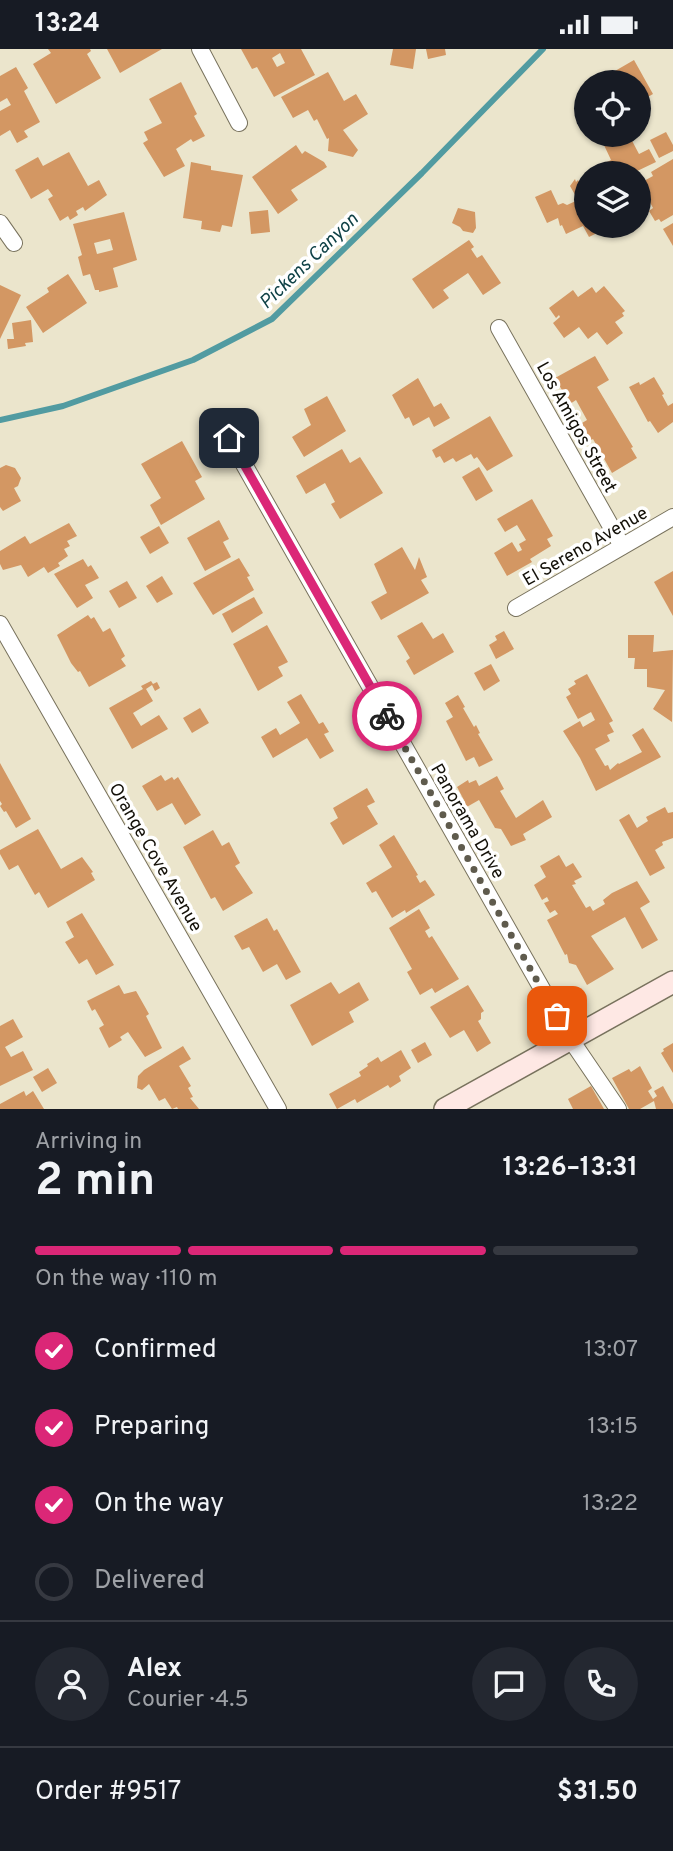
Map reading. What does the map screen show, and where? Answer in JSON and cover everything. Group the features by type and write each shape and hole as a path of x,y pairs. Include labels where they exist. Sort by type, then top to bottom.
{"street":[{"path":"200,49 239,123"},
{"path":"0,223 14,243"},
{"name":"Los Amigos Street","path":"499,328 622,546"},
{"name":"Panorama Drive","path":"229,438 571,1040 618,1109"},
{"name":"El Sereno Avenue","path":"516,608 673,517"},
{"name":"Orange Cove Avenue","path":"0,624 278,1109"},
{"path":"445,1109 673,982"}],"building":[{"path":"48,49 90,49 87,54 101,78 56,104 33,64 51,53"},
{"path":"107,49 162,49 120,73"},
{"path":"241,49 301,49 315,75 274,97 257,67 252,69","holes":["280,53 285,63 277,67 272,58"]},
{"path":"393,49 416,49 413,69 390,65"},
{"path":"426,49 445,49 446,55 428,59"},
{"path":"634,60 640,70 617,70"},
{"path":"16,67 28,88 24,91 40,122 24,131 28,137 17,143 10,130 0,136 0,111 11,105 7,98 0,102 0,76"},
{"path":"328,72 344,101 356,94 368,114 343,130 358,150 353,157 328,151 329,138 327,139 317,119 314,121 308,110 293,118 281,97"},
{"path":"181,82 205,136 193,142 191,139 176,149 185,166 164,177 143,143 148,140 144,132 162,123 149,99"},
{"path":"666,132 673,151 659,158 651,140"},
{"path":"296,145 302,154 305,151 324,162 327,167 291,190 298,200 278,214 252,177"},
{"path":"605,147 635,147 639,154 649,149 656,162 651,164 651,161 609,161 611,160"},
{"path":"69,152 88,186 99,180 107,195 85,211 83,207 76,211 78,215 70,220 68,216 60,221 48,199 53,196 48,189 31,199 15,170 38,157 43,166"},
{"path":"673,159 673,215 661,222 659,219 655,221 651,214 651,172"},
{"path":"191,162 211,166 211,170 243,175 232,227 222,225 220,232 201,229 202,221 183,218"},
{"path":"551,190 558,205 574,202 574,230 566,234 558,218 547,223 535,197"},
{"path":"458,208 475,212 476,228 473,233 463,231 452,223"},
{"path":"268,210 270,232 251,234 249,212"},
{"path":"124,212 137,260 113,268 118,287 99,292 95,290 90,274 83,276 78,257 82,255 73,224","holes":["110,239 113,250 97,254 94,243"]},
{"path":"673,223 673,246 663,229"},
{"path":"469,240 477,258 482,255 501,283 483,295 468,273 443,290 449,298 433,309 412,279"},
{"path":"68,274 87,303 43,333 26,307 49,292 47,288"},
{"path":"0,285 21,295 0,339"},
{"path":"604,286 625,311 622,313 624,316 615,322 623,333 607,345 597,332 588,339 579,327 564,338 553,323 559,315 556,318 549,308 573,290 578,297 592,287 596,293"},
{"path":"31,320 33,342 8,349 7,339 14,339 12,323"},
{"path":"595,356 609,380 597,387 637,458 612,473 593,439 587,442 577,426 587,420 576,400 570,404 555,378"},
{"path":"654,377 668,406 673,403 673,422 658,433 650,421 648,422 629,387 639,382 640,385"},
{"path":"418,378 434,407 441,403 450,418 434,427 429,417 413,426 409,417 405,419 392,395"},
{"path":"327,396 346,431 304,457 292,437 311,425 304,409"},
{"path":"490,416 513,456 487,471 477,457 474,459 471,454 456,462 453,458 444,463 440,456 436,458 432,450"},
{"path":"182,441 202,477 195,481 205,499 161,525 150,505 161,498 141,464"},
{"path":"342,449 350,463 360,457 383,493 340,519 331,504 335,502 325,483 306,494 296,476"},
{"path":"6,465 15,468 21,478 18,486 14,488 21,501 3,511 0,507 0,468"},
{"path":"479,467 493,491 476,501 462,477"},
{"path":"532,499 553,536 547,539 551,546 530,559 532,562 507,576 494,553 512,542 518,552 522,550 519,544 526,540 517,525 505,532 497,519"},
{"path":"219,520 229,539 223,542 231,557 205,571 187,538"},
{"path":"69,523 77,536 67,541 70,546 64,549 68,556 58,563 60,566 48,573 44,567 28,577 21,565 3,570 0,551 25,536 30,544"},
{"path":"159,526 169,543 150,554 140,537"},
{"path":"402,547 415,570 419,557 427,577 421,580 429,593 381,620 371,602 387,593 374,564"},
{"path":"239,558 250,576 247,577 254,590 213,615 193,583"},
{"path":"83,559 88,567 91,565 99,578 85,585 93,598 77,608 54,574"},
{"path":"673,571 673,616 654,582"},
{"path":"162,576 173,594 157,603 146,586"},
{"path":"127,581 137,598 119,608 109,591"},
{"path":"254,597 263,613 232,633 222,614"},
{"path":"88,615 91,619 94,617 103,632 110,628 125,656 121,659 126,666 89,687 80,671 71,663 57,635"},
{"path":"422,622 433,639 443,633 454,652 414,675 406,661 410,658 397,636"},
{"path":"267,625 288,662 278,667 283,676 258,691 233,644"},
{"path":"504,631 514,649 496,659 489,645 497,640 495,636"},
{"path":"628,635 654,635 653,652 673,650 672,722 653,709 665,690 647,687 647,669 634,669 635,658 628,658"},
{"path":"491,664 500,681 484,691 474,673"},
{"path":"587,674 613,721 609,723 614,732 607,735 610,741 595,749 605,766 608,765 610,770 618,763 642,752 632,735 643,728 661,757 596,791 563,731 580,721 583,727 595,720 591,712 578,719 566,697 571,694 568,689 576,684 574,681"},
{"path":"151,681 153,684 157,682 160,688 155,691 152,685 146,689 153,701 133,713 141,726 159,715 168,729 132,749 109,708 143,689 141,686"},
{"path":"301,694 319,724 323,722 329,732 324,734 334,751 320,759 307,738 273,758 261,737 276,728 280,735 300,723 287,702"},
{"path":"458,695 493,760 479,767 474,757 466,761 446,721 453,717 445,703"},
{"path":"200,708 209,723 192,733 183,718"},
{"path":"0,763 31,819 16,828 0,806"},
{"path":"161,775 165,781 178,777 201,815 185,825 172,803 157,811 142,786"},
{"path":"497,776 504,789 500,791 516,818 543,800 552,817 523,834 526,840 511,846 501,829 495,828 479,800 465,808 462,804 465,802 457,787 468,780 469,783 476,780 479,786"},
{"path":"367,788 375,802 367,806 378,824 343,845 330,823 338,818 333,808"},
{"path":"665,807 668,813 673,812 673,838 662,842 663,845 655,850 665,868 650,876 619,820 629,814 637,828 648,821 646,817"},
{"path":"38,829 61,869 82,857 93,872 91,873 95,880 48,908 39,892 35,895 18,865 9,870 0,854 0,850"},
{"path":"213,830 222,846 229,842 240,863 235,866 253,893 223,911 215,897 211,899 183,847"},
{"path":"394,835 420,883 425,880 435,895 406,913 405,910 392,918 376,891 372,893 366,883 392,867 379,845"},
{"path":"559,855 566,867 573,863 582,877 572,885 586,908 590,906 593,911 605,904 603,900 612,893 637,881 650,902 640,908 658,940 642,949 625,917 591,936 614,969 587,985 576,965 569,963 567,954 565,955 547,920 558,914 555,910 550,913 544,903 549,901 547,897 542,900 534,885 546,877 540,866"},
{"path":"419,909 430,928 425,931 429,938 432,936 459,979 435,993 432,988 420,995 407,972 412,969 389,928"},
{"path":"82,913 114,965 96,975 87,959 79,964 65,942 74,937 66,922"},
{"path":"267,918 274,931 277,929 301,972 286,980 277,964 263,972 249,947 242,950 234,936"},
{"path":"331,982 339,994 359,982 369,1000 349,1012 354,1022 312,1046 290,1005"},
{"path":"119,985 124,994 136,991 149,1014 146,1016 162,1048 145,1057 128,1032 120,1037 122,1040 109,1048 99,1028 104,1025 87,1001"},
{"path":"468,985 484,1011 478,1021 491,1043 477,1052 464,1030 450,1038 430,1007"},
{"path":"13,1019 23,1037 5,1047 11,1057 23,1051 33,1070 0,1086 0,1026"},
{"path":"425,1042 432,1055 418,1063 411,1050"},
{"path":"673,1043 673,1073 661,1053"},
{"path":"183,1046 191,1059 179,1066 191,1086 188,1088 193,1097 190,1098 199,1109 172,1109 165,1098 159,1101 149,1084 142,1090 137,1088 138,1076 144,1070"},
{"path":"401,1050 411,1068 399,1076 401,1081 390,1088 388,1085 357,1103 355,1099 337,1109 329,1094 361,1076 359,1072 378,1057 381,1062"},
{"path":"640,1066 652,1088 648,1091 653,1099 657,1096 654,1091 663,1086 673,1109 656,1109 654,1101 640,1109 629,1109 612,1078"},
{"path":"48,1068 57,1083 42,1092 33,1077"},
{"path":"591,1086 604,1109 573,1109 568,1099"},
{"path":"24,1091 26,1096 33,1091 44,1109 0,1109 0,1104"}],"waterway":[{"name":"Pickens Canyon","path":"0,420 63,406 193,360 272,319 422,173 543,49"}],"way so far":[{"path":"387,716 557,1016"}],"route":[{"path":"229,438 387,716"}]}
